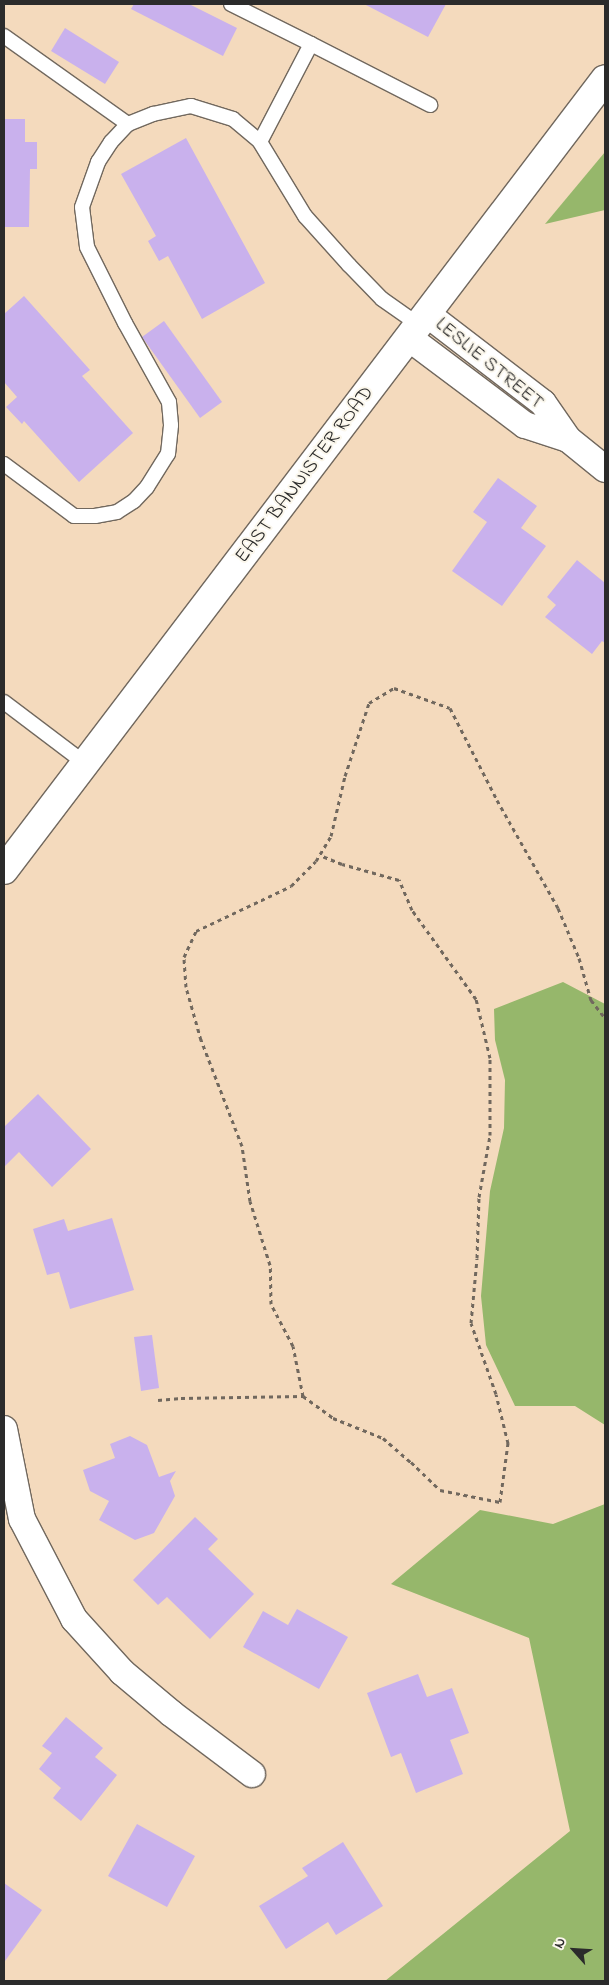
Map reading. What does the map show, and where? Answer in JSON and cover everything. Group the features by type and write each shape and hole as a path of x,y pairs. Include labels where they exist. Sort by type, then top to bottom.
{"main road":[{"name":"EAST BANNISTER ROAD","path":"4,870 605,78"}],"street":[{"name":"LESLIE STREET","path":"418,326 525,425 568,439 605,469"},
{"path":"4,1429 13,1522 74,1619 122,1672 172,1714 252,1774"}],"lane":[{"path":"231,4 430,105"},
{"path":"4,36 128,124"},
{"path":"260,142 311,44"},
{"path":"4,464 74,516 95,516 117,512 134,501 147,487 168,454 171,425 169,402 125,323 88,247 82,207 98,162 111,142 128,124 153,114 191,106 233,119 260,142 306,216 348,265 382,299 418,326"},
{"path":"4,702 86,764"}],"path":[{"path":"303,1396 293,1346 271,1304 270,1265 250,1200 242,1146 201,1040 186,987 184,957 196,931 291,886 320,855 331,836 346,776 370,703 394,688 450,708 497,800 558,908 578,958 590,1000 605,1018"},
{"path":"158,1400 303,1396 332,1418 382,1438 440,1490 500,1502 508,1443 496,1394 471,1323 477,1258 479,1198 490,1135 490,1058 476,999 412,910 399,880 342,864 320,855"}],"green space":[{"path":"605,152 605,210 545,224"},
{"path":"563,982 605,1004 605,1425 575,1406 515,1406 486,1345 481,1296 490,1191 504,1128 505,1080 495,1040 494,1009"},
{"path":"605,1504 605,1981 385,1981 570,1831 529,1638 391,1584 480,1510 553,1524"}],"building":[{"path":"134,4 189,4 237,28 223,56 131,9"},
{"path":"364,4 446,4 428,37"},
{"path":"65,28 119,62 105,84 51,51"},
{"path":"4,119 25,119 25,142 37,142 37,169 30,169 29,227 4,227"},
{"path":"186,138 265,283 202,319 168,256 159,261 148,241 156,236 121,174"},
{"path":"24,296 90,370 82,376 133,433 79,482 24,421 22,424 6,407 17,397 4,382 4,314"},
{"path":"164,321 222,402 200,418 142,337"},
{"path":"498,478 537,506 521,528 546,546 502,606 452,571 487,522 473,512"},
{"path":"577,560 605,583 605,643 602,641 592,654 545,617 556,605 547,597"},
{"path":"38,1094 91,1149 52,1187 19,1152 4,1167 4,1127"},
{"path":"112,1218 134,1290 70,1309 59,1272 47,1275 33,1229 64,1219 68,1231"},
{"path":"152,1335 159,1388 141,1391 134,1337"},
{"path":"130,1436 147,1445 159,1477 176,1471 170,1481 175,1496 154,1533 135,1540 99,1520 109,1501 90,1491 83,1470 115,1458 110,1444"},
{"path":"195,1517 218,1539 208,1549 254,1594 210,1639 167,1597 158,1605 133,1580"},
{"path":"297,1609 348,1637 319,1689 243,1647 263,1611 288,1625"},
{"path":"418,1674 427,1697 452,1688 469,1733 450,1740 463,1774 416,1793 401,1753 391,1757 367,1693"},
{"path":"66,1717 103,1748 95,1757 117,1775 81,1821 53,1798 61,1788 39,1769 52,1753 42,1746"},
{"path":"137,1824 195,1856 167,1907 108,1876"},
{"path":"343,1842 383,1906 336,1935 328,1922 286,1949 259,1906 308,1876 302,1868"},
{"path":"4,1883 42,1910 5,1961 4,1959"}]}
